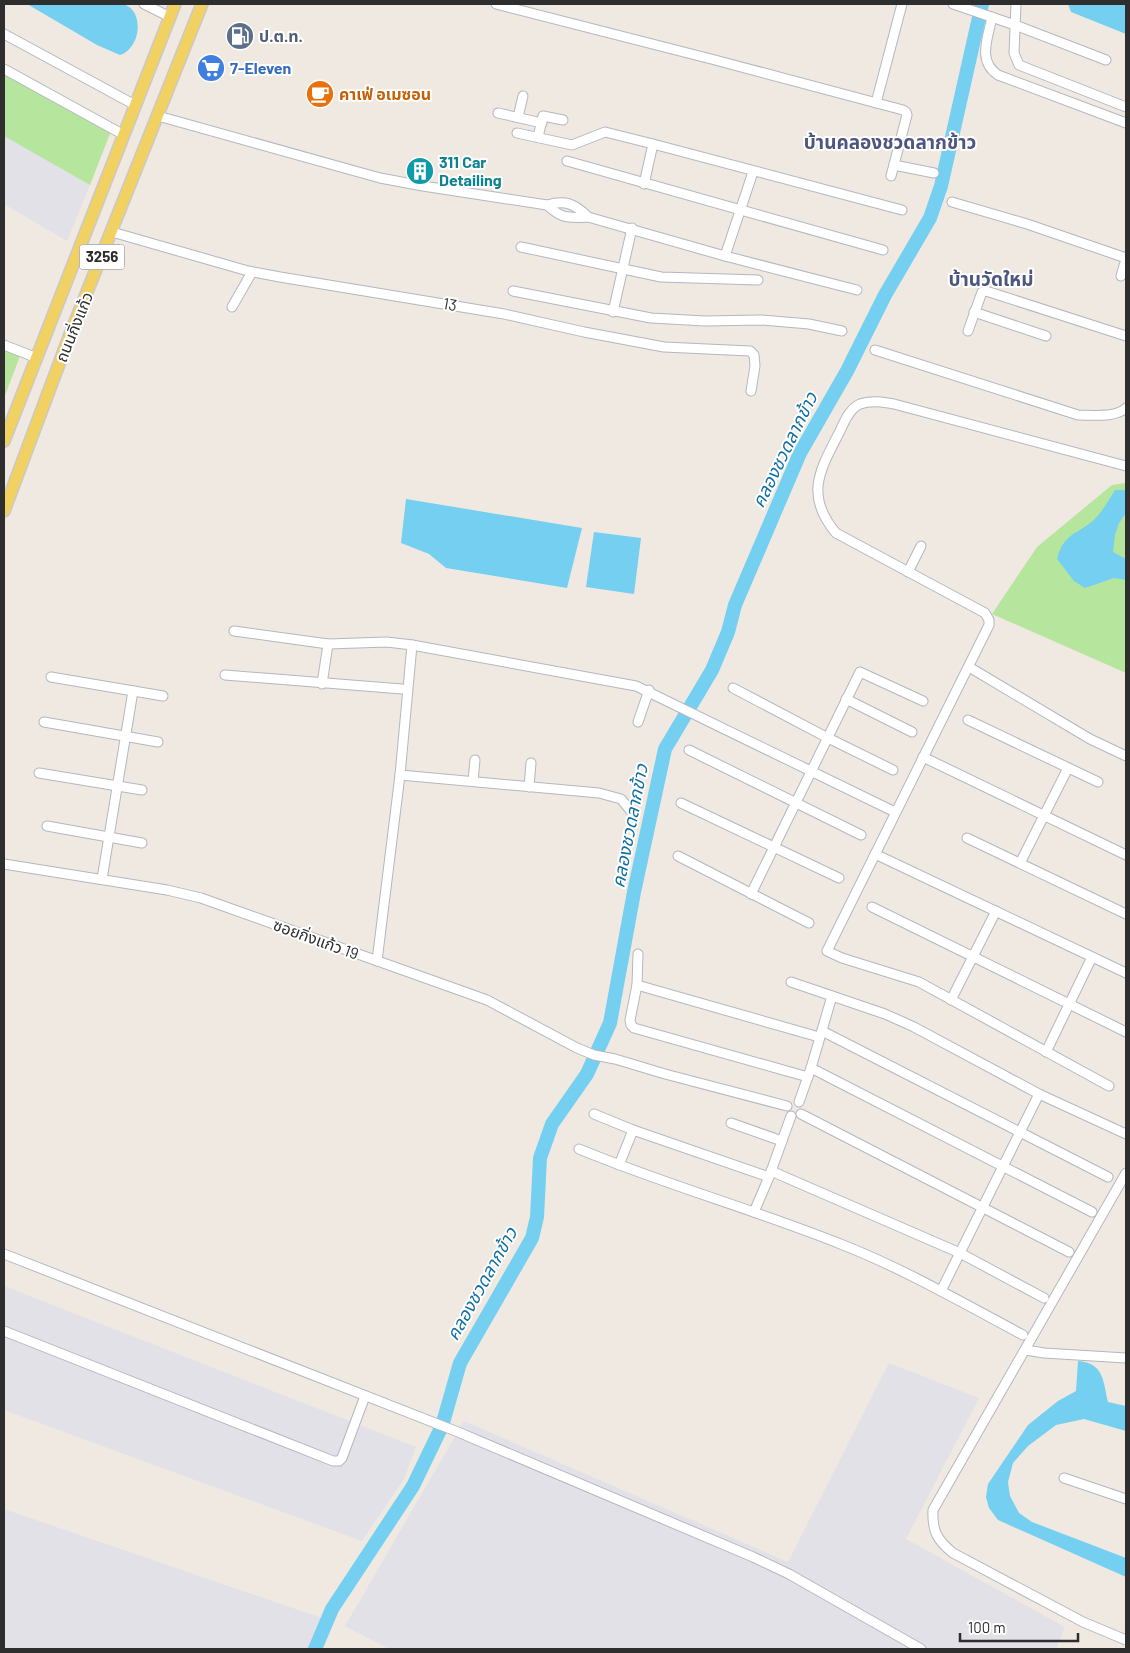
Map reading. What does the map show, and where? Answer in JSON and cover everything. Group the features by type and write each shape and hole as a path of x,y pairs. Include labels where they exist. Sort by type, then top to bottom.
{"main road":[{"name":"ถนนกิ่งแก้ว","path":"4,441 175,4"},
{"name":"ถนนกิ่งแก้ว","path":"4,511 71,332 202,4"}],"street":[{"path":"144,4 170,17"},
{"path":"496,4 902,110 908,115 891,176"},
{"path":"876,103 902,4"},
{"path":"953,4 988,15 1106,60"},
{"path":"1016,4 1014,52 1019,65 1126,107"},
{"path":"988,15 985,55 991,71 1126,123"},
{"path":"4,34 136,105"},
{"path":"4,69 124,135"},
{"path":"518,117 523,96"},
{"path":"498,113 542,123"},
{"path":"158,116 380,178 547,206 558,202 577,206 588,217"},
{"path":"538,137 543,116 562,120"},
{"path":"517,133 572,145 605,132 902,210"},
{"path":"644,184 653,144"},
{"path":"567,162 883,250"},
{"path":"894,165 934,173"},
{"path":"725,256 753,172"},
{"path":"952,202 1027,224 1126,258 1121,276"},
{"path":"547,206 558,215 573,218 588,217 632,228 725,256 857,290"},
{"path":"613,312 621,269 632,228"},
{"name":"13","path":"112,232 252,272 504,314 664,347 750,351 754,355 755,366 751,391"},
{"path":"520,246 661,277 758,280"},
{"path":"232,307 252,272"},
{"path":"513,290 613,312 669,320 761,320 809,324 842,331"},
{"path":"968,331 982,292 986,291 1126,336"},
{"path":"974,312 1046,336"},
{"path":"4,345 37,358"},
{"path":"875,350 1078,414 1098,416 1122,411 1126,408"},
{"path":"1109,1086 919,982 842,958 827,951 969,667 989,625 989,620 985,613 836,533 822,513 818,502 818,484 821,467 855,407 860,404 878,402 894,404 1126,466"},
{"path":"908,572 921,546"},
{"path":"234,631 328,644 387,642 412,645 624,683 649,690 896,812"},
{"path":"322,684 328,644"},
{"path":"377,961 400,775 412,645"},
{"path":"969,667 1090,738 1126,756"},
{"path":"751,894 860,672 923,701"},
{"path":"225,674 322,684 402,689"},
{"path":"51,677 163,696"},
{"path":"733,688 893,770"},
{"path":"638,722 649,690"},
{"path":"102,880 133,691"},
{"path":"846,699 912,732"},
{"path":"968,720 1098,782"},
{"path":"44,722 158,742"},
{"path":"689,750 861,835"},
{"path":"923,757 1126,855"},
{"path":"473,781 475,760"},
{"path":"529,786 531,763"},
{"path":"1020,863 1068,768"},
{"path":"38,773 142,790"},
{"path":"400,775 599,793 617,796 630,810"},
{"path":"681,803 839,878"},
{"path":"47,826 142,843"},
{"path":"967,838 1125,911"},
{"path":"875,854 1126,973"},
{"path":"678,856 808,923"},
{"name":"ซอยกิ่งแก้ว 19","path":"4,864 167,890 201,898 487,1000 577,1048 594,1055 615,1058 664,1074 787,1106"},
{"path":"872,907 1126,1032"},
{"path":"951,1000 996,912"},
{"path":"638,954 637,985 630,1020 634,1028 809,1072 1092,1212"},
{"path":"1046,1052 1092,957"},
{"path":"791,982 885,1014 914,1027 1039,1094 1126,1134"},
{"path":"637,985 821,1034 1021,1131 1108,1176"},
{"path":"799,1102 794,1101 787,1106 787,1112 791,1116 796,1117 801,1114 803,1109 799,1102 832,996"},
{"path":"941,1291 1039,1094"},
{"path":"594,1114 633,1130 770,1174 960,1253 1044,1298"},
{"path":"801,1114 1069,1252"},
{"path":"754,1212 791,1116"},
{"path":"731,1123 782,1141"},
{"path":"619,1165 633,1130"},
{"path":"580,1149 619,1165 844,1245 941,1291 1022,1335"},
{"path":"1126,1173 933,1510 932,1522 935,1531 945,1546 953,1553 1083,1622 1126,1640"},
{"path":"4,1254 458,1432 761,1561 836,1600 921,1649"},
{"path":"4,1331 333,1461 339,1461 342,1458 365,1396"},
{"path":"1026,1350 1044,1353 1126,1358"},
{"path":"1064,1478 1126,1499"}],"shaded area":[{"path":"4,135 90,185 67,241 4,204"},
{"path":"4,1286 416,1447 404,1479 362,1541 4,1410"},
{"path":"889,1363 979,1398 906,1539 1065,1627 1056,1649 389,1649 345,1626 464,1421 788,1562"},
{"path":"4,1509 322,1618 309,1649 4,1649"}],"green space":[{"path":"4,72 111,131 90,185 4,136"},
{"path":"4,349 20,356 4,398"},
{"path":"1126,483 1126,673 992,614 1037,547 1112,485"}],"water":[{"path":"27,4 123,4 133,10 135,14 138,26 136,38 130,49 120,55 97,45"},
{"path":"1068,4 1126,4 1126,34 1071,12"},
{"path":"1115,490 1126,490 1126,513 1119,523 1115,535 1113,552 1126,559 1126,580 1114,578 1085,588 1074,581 1057,559 1067,539 1094,520 1103,510"},
{"path":"406,499 582,528 567,588 446,568 429,554 401,543"},
{"path":"594,532 641,538 634,594 586,587"},
{"path":"1078,1361 1087,1362 1098,1369 1103,1380 1108,1402 1126,1406 1126,1431 1084,1419 1056,1425 1028,1446 1013,1463 1008,1482 1010,1496 1019,1513 1032,1522 1126,1558 1126,1577 998,1520 989,1508 986,1497 988,1484 1028,1425 1058,1401 1076,1391"}],"waterway":[{"name":"คลองชวดลากข้าว","path":"315,1649 332,1609 413,1486 442,1426 460,1363 532,1238 537,1217 540,1158 552,1124 587,1074 610,1023 634,892 665,749 712,670 728,632 735,605 800,453 847,371 885,295 930,218 941,186 982,4"}],"place":[{"name":"ป.ต.ท.","path":"240,36"},
{"name":"7-Eleven","path":"211,68"},
{"name":"คาเฟ่ อเมซอน","path":"320,94"},
{"name":"311 Car Detailing","path":"420,171"}],"district":[{"name":"บ้านคลองชวดลากข้าว","path":"890,142"},
{"name":"บ้านวัดใหม่","path":"991,279"}]}
